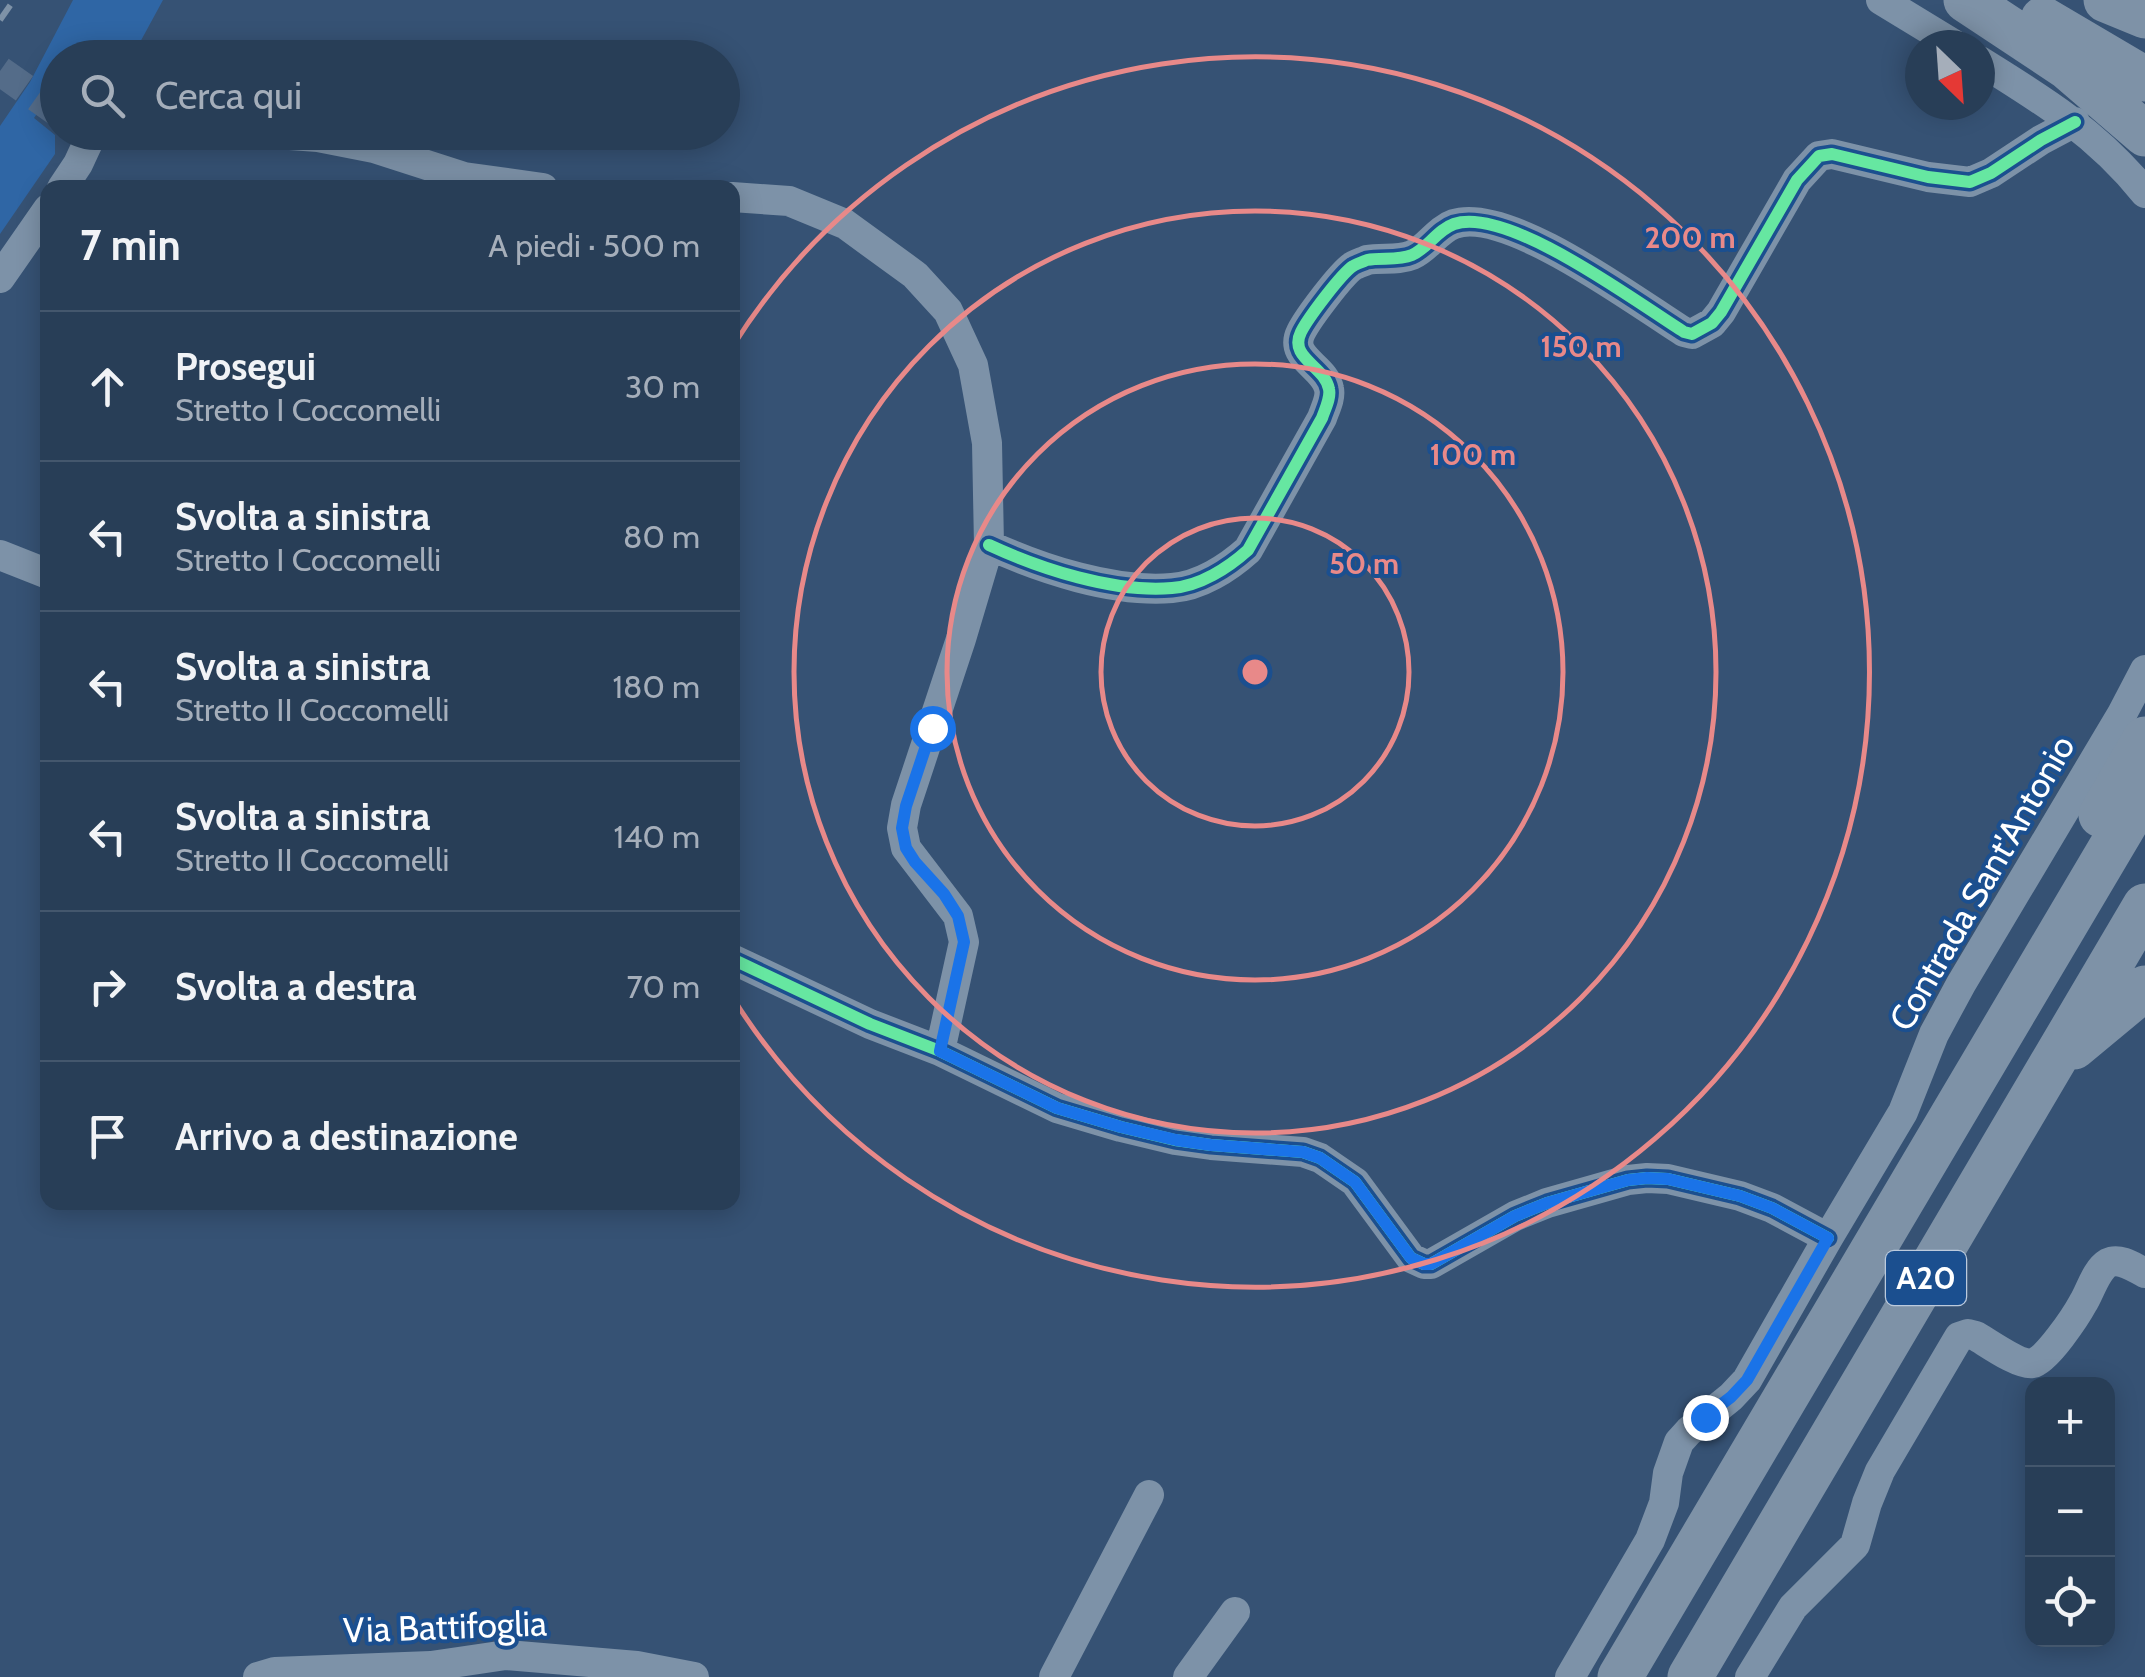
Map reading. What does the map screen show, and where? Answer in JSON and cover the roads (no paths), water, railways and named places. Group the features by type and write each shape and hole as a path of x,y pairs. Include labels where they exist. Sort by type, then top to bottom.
{"highway":[{"path":"1966,0 2067,67 2145,134"},
{"path":"2011,0 2145,79"},
{"path":"2051,0 2145,55"},
{"path":"2106,0 2145,16"},
{"path":"1947,1126 1975,1034 2145,739"},
{"name":"A20","path":"1620,1677 2145,790"},
{"name":"A20","path":"1690,1677 2145,906"},
{"path":"2050,1068 2145,988"}],"street":[{"path":"1881,0 1930,30"},
{"path":"1995,69 2074,122 2111,153 2145,193"},
{"path":"989,544 1031,564 1136,588 1175,588 1233,564 1248,550 1322,418 1328,400 1326,382 1302,355 1298,344 1301,332 1352,266 1410,256 1453,224 1468,221 1519,232 1692,334 1712,323 1720,312 1797,180 1819,156 1832,154 1928,177 1970,182 2074,122"},
{"path":"67,180 86,150"},
{"path":"380,150 485,180"},
{"path":"740,198 789,201 844,224 915,275 948,312 973,366 987,443 989,544 902,828 906,848 958,916 964,942 940,1051"},
{"path":"0,278 40,220"},
{"path":"0,555 40,571"},
{"name":"Contrada Sant'Antonio","path":"1570,1677 1650,1540 1680,1442 1747,1380 1903,1112 1934,1034 1961,984 2145,670"},
{"path":"740,963 870,1024 940,1051 1057,1108 1176,1140 1303,1152 1320,1158 1355,1182 1411,1258 1424,1264 1440,1261 1500,1224 1547,1203 1647,1178 1668,1179 1740,1196 1828,1238"},
{"path":"1750,1677 1794,1607 1855,1545 1880,1471 1959,1337 1976,1336 2022,1362 2032,1363 2049,1350 2108,1264 2128,1264 2145,1273"},
{"path":"1054,1677 1148,1495"},
{"path":"1188,1677 1235,1612"},
{"name":"Via Battifoglia","path":"258,1677 275,1672 432,1666 506,1655 637,1666 694,1677"}],"tunnel":[{"path":"0,71 40,99"}],"railway":[{"path":"0,20 14,0"}]}
